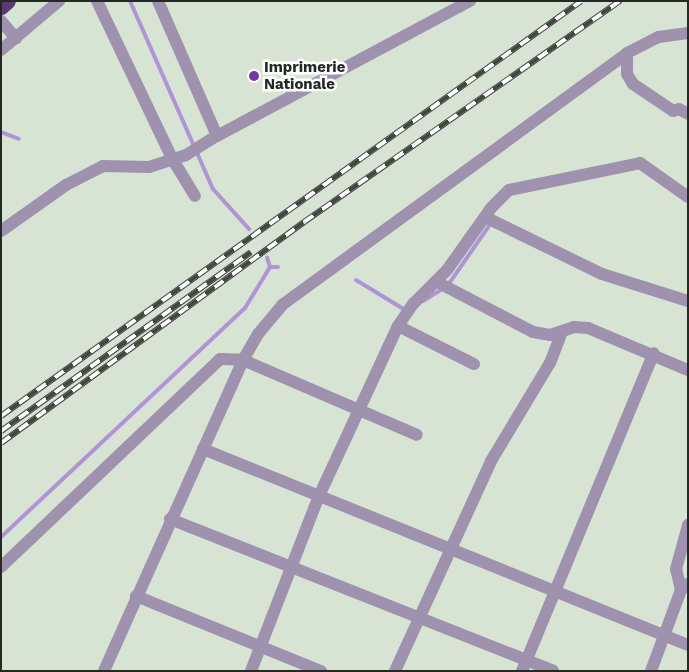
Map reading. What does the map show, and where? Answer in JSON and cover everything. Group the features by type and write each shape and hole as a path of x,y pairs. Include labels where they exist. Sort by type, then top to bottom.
{"highway":[{"path":"1,7 8,1"}],"street":[{"path":"1,50 59,1"},
{"path":"97,1 173,160 195,196"},
{"path":"158,1 217,136"},
{"path":"1,231 66,185 103,166 149,167 186,155 217,136 470,1"},
{"path":"1,21 16,38"},
{"path":"106,670 170,519 243,360 258,334 282,305 627,53 659,37 688,33"},
{"path":"627,53 627,74 634,84 673,111 679,109 688,114"},
{"path":"251,671 320,496 357,410 398,326 413,304 437,282 485,217 509,190 640,163 688,198"},
{"path":"485,217 602,274 687,299"},
{"path":"437,282 526,329 545,335 579,326 588,328 654,353 688,370"},
{"path":"398,326 474,364"},
{"path":"395,671 449,549 491,461 550,363 562,332"},
{"path":"524,666 654,353"},
{"path":"1,567 220,359 243,360 417,435"},
{"path":"203,449 688,645"},
{"path":"170,519 418,617 524,666 553,671"},
{"path":"652,671 685,587 676,569 688,525"},
{"path":"136,596 321,671"}],"waterway":[{"path":"130,1 213,189 249,229"},
{"path":"1,132 19,139"},
{"path":"448,285 491,223"},
{"path":"1,537 245,308 270,267 267,257"},
{"path":"270,267 278,267"},
{"path":"356,280 407,311"},
{"path":"423,301 442,289"}],"railway":[{"path":"1,416 581,1"},
{"path":"1,443 304,222 620,1"},
{"path":"1,431 251,252"}],"place":[{"name":"Imprimerie Nationale","path":"254,76"}]}
